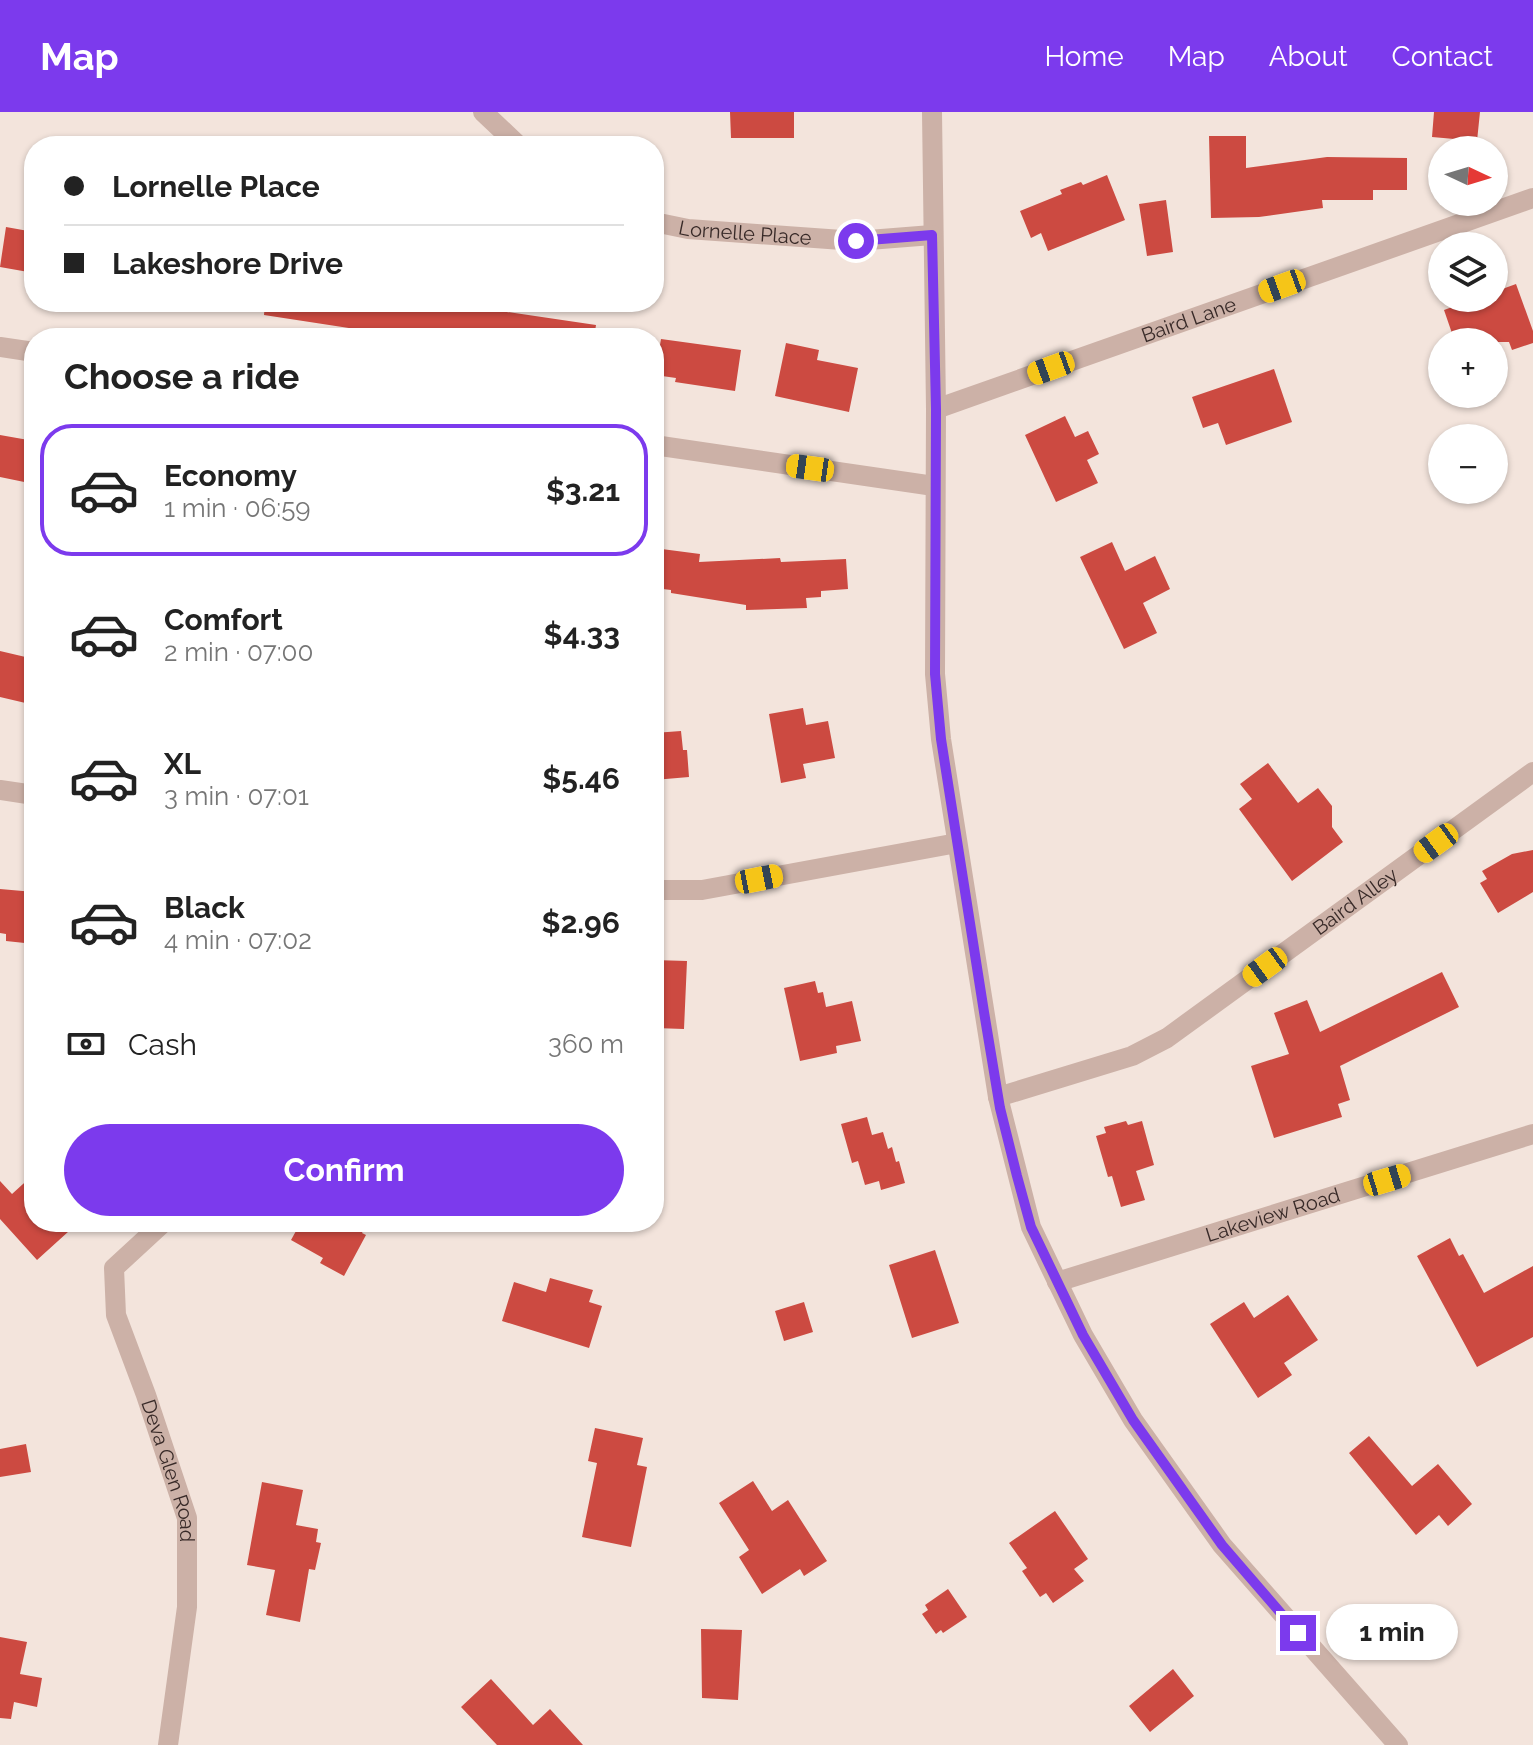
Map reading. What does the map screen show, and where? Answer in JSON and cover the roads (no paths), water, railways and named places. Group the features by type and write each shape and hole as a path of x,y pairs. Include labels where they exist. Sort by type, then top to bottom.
{"street":[{"path":"483,112 508,136"},
{"path":"932,112 936,409 935,674 941,739 998,1097 1031,1227 1083,1335 1133,1420 1222,1545 1398,1745"},
{"name":"Baird Lane","path":"936,409 1533,198"},
{"name":"Lornelle Place","path":"664,224 688,229 856,241 932,235"},
{"path":"0,347 24,351"},
{"path":"664,446 934,486"},
{"name":"Baird Alley","path":"998,1097 1132,1056 1167,1038 1533,772"},
{"path":"0,790 24,794"},
{"path":"664,890 702,890 957,843"},
{"name":"Lakeview Road","path":"1057,1282 1533,1134"},
{"name":"Deva Glen Road","path":"153,1232 114,1268 116,1315 187,1518 187,1607 168,1745"}]}
